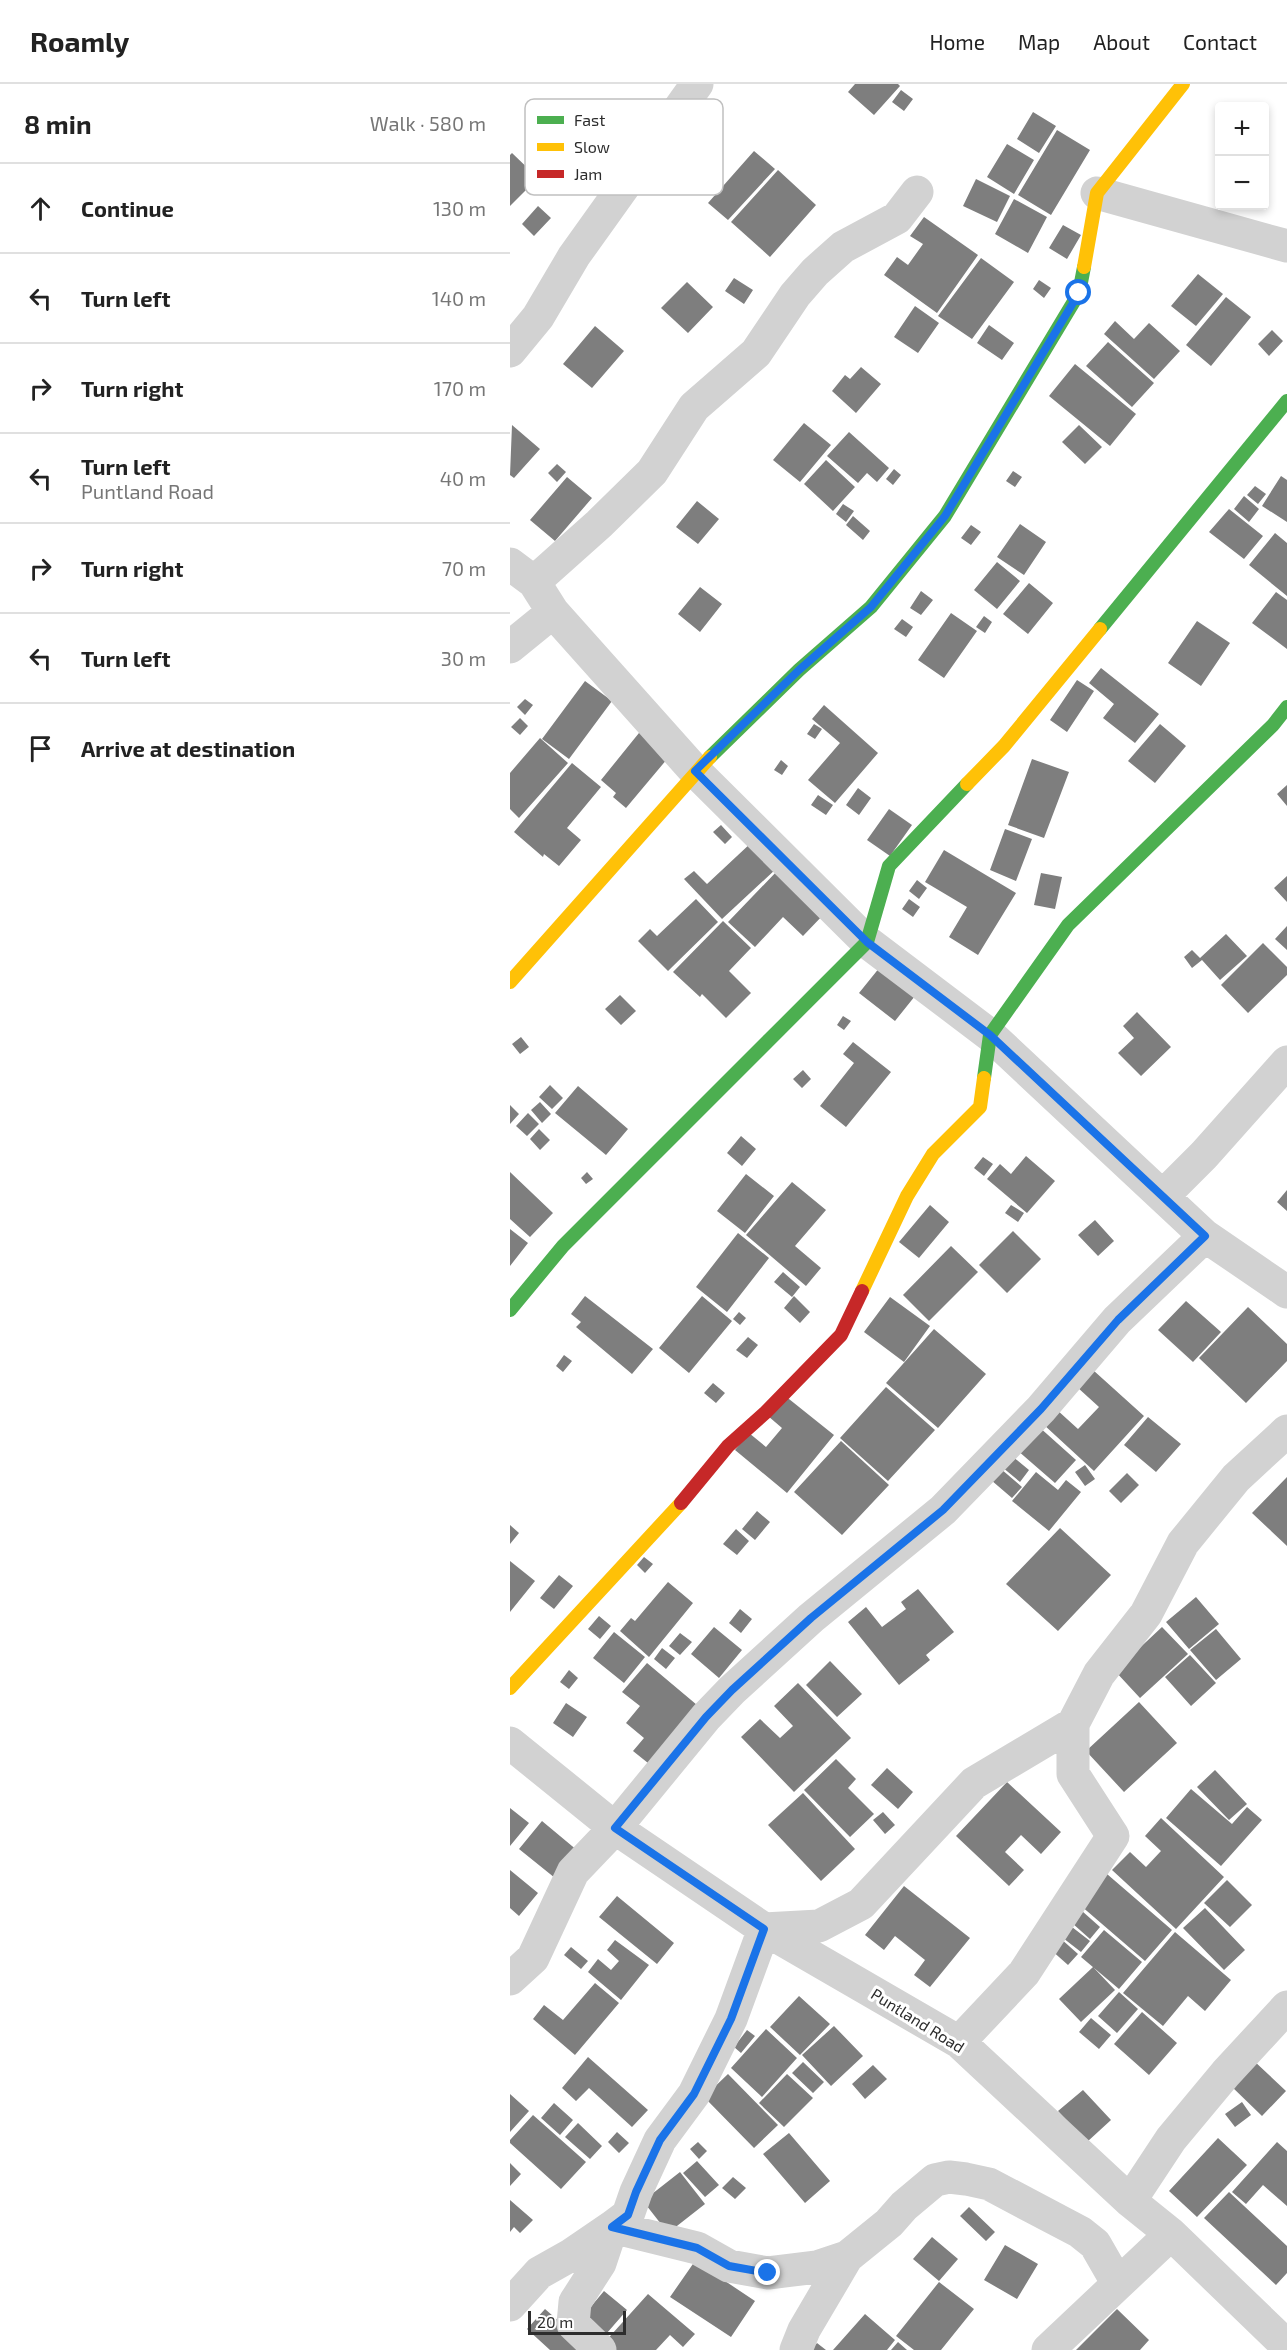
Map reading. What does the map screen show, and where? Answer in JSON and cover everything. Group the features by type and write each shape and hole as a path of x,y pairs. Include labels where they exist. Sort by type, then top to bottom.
{"street":[{"path":"686,99 697,84"},
{"path":"510,982 695,771 799,670 871,607 945,516 1079,293 1097,193 1183,84"},
{"path":"917,192 897,218 843,247 815,272 795,295 756,353 694,407 652,472 599,525 522,573 553,612 695,771 867,942 990,1035 1205,1236 1287,1292"},
{"path":"1097,193 1287,246"},
{"path":"510,351 538,317 574,256 618,195"},
{"path":"510,1310 563,1246 867,942 889,866 1004,746 1287,401"},
{"path":"510,647 553,612"},
{"path":"510,1688 676,1509 728,1446 766,1412 842,1335 907,1196 933,1154 980,1107 990,1035 1068,925 1274,725 1287,707"},
{"path":"1163,1196 1204,1155 1287,1062"},
{"path":"510,1979 533,1958 573,1872 615,1828 706,1717 732,1690 811,1618 943,1510 1041,1409 1118,1320 1205,1236"},
{"path":"959,2042 1024,1973 1113,1836 1073,1774 1073,1724 1099,1674 1146,1614 1183,1543 1236,1478 1287,1431"},
{"path":"510,2305 539,2273 571,2255 628,2215 660,2140 694,2094 731,2019 764,1929 819,1926 861,1904 974,1783 1073,1724"},
{"name":"Puntland Road","path":"510,1743 615,1828 764,1929 959,2042 1130,2201 1171,2234 1287,2346"},
{"path":"1130,2201 1172,2139 1226,2073 1287,2007"},
{"path":"796,2350 804,2330 847,2257 889,2223 904,2206 935,2180 949,2177 989,2184 1080,2232 1095,2244 1118,2284"},
{"path":"612,2227 697,2248 729,2266 768,2273 817,2267 847,2257"},
{"path":"600,2350 573,2324 575,2302 600,2263 612,2227"},
{"path":"1048,2350 1171,2234"}],"building":[{"path":"855,84 898,84 900,86 874,115 848,92"},
{"path":"901,90 913,99 904,111 892,102"},
{"path":"1033,112 1056,126 1039,153 1017,139"},
{"path":"1057,130 1090,150 1051,215 1018,195"},
{"path":"1007,144 1034,160 1014,194 987,177"},
{"path":"754,151 775,169 728,220 708,203 715,195 723,195 723,186"},
{"path":"512,153 525,166 525,191 510,206 510,155"},
{"path":"778,170 816,205 770,257 731,222"},
{"path":"976,179 1010,196 997,222 963,206"},
{"path":"1014,199 1047,217 1028,253 995,234"},
{"path":"538,206 551,218 534,236 522,224"},
{"path":"924,217 978,255 937,313 884,275 897,257 908,265 923,244 910,236"},
{"path":"1063,225 1081,235 1067,259 1049,248"},
{"path":"981,258 1014,282 972,339 938,316"},
{"path":"1198,274 1223,294 1196,326 1171,306"},
{"path":"734,278 753,290 744,304 725,291"},
{"path":"1039,280 1051,288 1044,298 1033,289"},
{"path":"687,282 713,307 688,333 661,308"},
{"path":"1226,297 1251,317 1211,366 1186,345"},
{"path":"915,306 939,323 918,353 894,337"},
{"path":"1115,321 1134,339 1149,323 1180,351 1154,379 1104,334"},
{"path":"989,325 1014,343 1002,360 977,343"},
{"path":"595,326 624,351 592,388 563,364"},
{"path":"1272,330 1283,341 1269,356 1258,344"},
{"path":"1108,342 1154,383 1132,407 1086,366"},
{"path":"1075,364 1136,414 1110,446 1049,396"},
{"path":"861,367 881,384 856,413 832,391 845,375 850,379"},
{"path":"804,423 831,445 800,482 773,460"},
{"path":"512,425 540,449 514,478 510,475"},
{"path":"1079,425 1102,447 1085,464 1062,442"},
{"path":"849,432 889,468 877,482 867,473 858,483 827,456"},
{"path":"826,460 855,487 833,511 804,484"},
{"path":"557,464 566,472 557,482 548,473"},
{"path":"894,469 901,475 893,485 886,479"},
{"path":"1013,471 1022,477 1015,487 1006,481"},
{"path":"1281,476 1287,480 1287,522 1262,506"},
{"path":"567,477 592,498 555,541 530,520"},
{"path":"1255,486 1266,494 1258,504 1247,495"},
{"path":"1244,496 1259,509 1249,522 1234,509"},
{"path":"697,501 719,519 698,544 676,527"},
{"path":"843,504 854,511 846,522 836,514"},
{"path":"1229,509 1263,536 1244,559 1209,532"},
{"path":"853,516 870,531 863,540 846,525"},
{"path":"1020,524 1046,542 1024,575 997,557"},
{"path":"971,525 981,532 971,545 961,538"},
{"path":"1275,533 1287,543 1287,596 1249,565"},
{"path":"997,562 1020,581 997,609 974,590"},
{"path":"1029,583 1053,603 1028,634 1003,614"},
{"path":"700,587 722,604 700,632 678,614"},
{"path":"921,591 933,600 921,615 910,608"},
{"path":"1276,592 1287,600 1287,649 1252,623"},
{"path":"951,613 977,631 944,678 918,660"},
{"path":"984,616 992,622 985,633 976,627"},
{"path":"902,619 913,627 906,637 894,629"},
{"path":"1197,621 1230,643 1201,686 1168,663"},
{"path":"1101,668 1159,714 1135,743 1103,718 1114,704 1089,683"},
{"path":"1077,680 1094,691 1067,732 1050,720"},
{"path":"585,681 612,701 569,759 542,739"},
{"path":"525,699 533,705 525,715 517,707"},
{"path":"824,705 878,753 835,803 808,780 840,743 812,719"},
{"path":"520,718 528,726 520,735 511,727"},
{"path":"814,724 822,729 815,739 807,734"},
{"path":"1160,724 1186,746 1155,783 1128,761"},
{"path":"643,728 673,752 626,808 613,797 616,793 601,780"},
{"path":"540,738 568,763 519,818 510,809 510,773"},
{"path":"1032,759 1069,772 1044,838 1008,825"},
{"path":"781,760 788,766 782,775 774,770"},
{"path":"572,763 601,787 567,828 581,840 559,866 544,854 543,857 514,832"},
{"path":"1287,785 1287,806 1277,794"},
{"path":"858,788 871,798 859,815 846,805"},
{"path":"818,795 833,805 826,815 811,805"},
{"path":"889,809 912,825 890,856 867,840"},
{"path":"721,825 732,837 725,844 713,832"},
{"path":"1005,829 1032,839 1016,881 990,870"},
{"path":"752,842 777,868 722,919 684,879 694,871 707,884"},
{"path":"944,850 1016,893 978,955 949,937 967,907 925,882"},
{"path":"779,869 825,913 803,936 783,917 755,947 728,922"},
{"path":"1041,873 1062,877 1055,909 1034,905"},
{"path":"1287,876 1287,902 1274,888"},
{"path":"917,880 927,888 919,899 909,891"},
{"path":"696,899 718,922 668,971 638,941 650,929 657,936"},
{"path":"909,899 920,907 913,917 902,909"},
{"path":"723,921 751,948 729,971 751,993 726,1018 702,994 700,997 673,972"},
{"path":"1287,926 1287,950 1275,939"},
{"path":"1226,934 1247,956 1220,980 1202,960 1192,968 1184,957 1192,950 1200,958"},
{"path":"1263,943 1287,967 1287,975 1248,1013 1221,985"},
{"path":"880,967 915,996 895,1021 859,993"},
{"path":"620,995 636,1011 621,1025 605,1009"},
{"path":"1137,1012 1171,1047 1141,1076 1118,1053 1134,1038 1123,1026"},
{"path":"843,1016 851,1021 844,1030 837,1025"},
{"path":"521,1037 529,1047 520,1054 512,1044"},
{"path":"853,1042 891,1072 846,1127 820,1106 854,1063 843,1054"},
{"path":"803,1070 811,1079 802,1088 793,1079"},
{"path":"550,1085 563,1098 552,1109 539,1097"},
{"path":"578,1086 628,1129 606,1155 555,1113"},
{"path":"540,1102 551,1114 542,1123 531,1110"},
{"path":"510,1105 519,1114 510,1124"},
{"path":"528,1113 539,1124 527,1136 516,1126"},
{"path":"539,1129 550,1140 540,1150 530,1139"},
{"path":"741,1136 756,1149 742,1166 727,1153"},
{"path":"1026,1156 1055,1181 1027,1213 987,1179 1000,1164 1011,1174"},
{"path":"983,1157 993,1164 984,1176 974,1168"},
{"path":"510,1172 553,1213 530,1237 510,1219"},
{"path":"587,1172 593,1179 586,1184 581,1178"},
{"path":"746,1174 774,1196 745,1233 717,1211"},
{"path":"792,1182 826,1210 795,1246 821,1268 806,1286 746,1235"},
{"path":"1287,1190 1287,1211 1277,1202"},
{"path":"930,1205 949,1222 919,1258 899,1242"},
{"path":"1011,1205 1024,1213 1018,1222 1005,1213"},
{"path":"1095,1220 1114,1241 1098,1256 1078,1235"},
{"path":"510,1229 528,1243 510,1266"},
{"path":"1013,1231 1041,1259 1007,1293 979,1265"},
{"path":"738,1233 769,1258 727,1312 696,1287"},
{"path":"951,1246 978,1272 929,1321 903,1295"},
{"path":"783,1272 800,1287 792,1297 774,1282"},
{"path":"585,1296 653,1349 632,1374 576,1327 581,1322 571,1314"},
{"path":"702,1296 732,1321 689,1373 659,1348"},
{"path":"794,1296 810,1312 800,1323 784,1308"},
{"path":"890,1297 930,1326 904,1362 864,1332"},
{"path":"1186,1301 1221,1332 1193,1362 1158,1330"},
{"path":"1248,1307 1287,1344 1287,1361 1246,1403 1199,1358"},
{"path":"739,1312 746,1318 740,1325 733,1319"},
{"path":"934,1329 986,1374 938,1428 886,1383"},
{"path":"748,1337 758,1345 747,1358 736,1350"},
{"path":"564,1355 572,1361 563,1372 556,1366"},
{"path":"1093,1370 1144,1416 1094,1471 1043,1424 1056,1409 1078,1429 1099,1407 1077,1387"},
{"path":"713,1383 725,1393 716,1403 704,1393"},
{"path":"886,1387 935,1430 888,1481 840,1438"},
{"path":"784,1395 834,1435 787,1493 735,1450 749,1433 766,1447 782,1428 768,1416"},
{"path":"1148,1417 1181,1444 1156,1472 1124,1445"},
{"path":"1038,1426 1076,1460 1055,1483 1017,1450"},
{"path":"841,1441 889,1485 842,1535 794,1492"},
{"path":"1012,1456 1029,1470 1020,1482 1002,1467"},
{"path":"1085,1465 1095,1479 1085,1486 1075,1472"},
{"path":"1001,1469 1022,1487 1012,1498 991,1480"},
{"path":"1036,1472 1058,1490 1066,1480 1081,1492 1049,1531 1012,1501"},
{"path":"1127,1473 1139,1485 1121,1503 1109,1491"},
{"path":"1287,1477 1287,1546 1252,1513"},
{"path":"757,1511 770,1522 755,1540 742,1529"},
{"path":"510,1525 519,1533 510,1544"},
{"path":"1060,1528 1111,1575 1058,1631 1006,1584"},
{"path":"736,1529 749,1541 737,1555 723,1544"},
{"path":"644,1557 653,1564 645,1573 637,1565"},
{"path":"510,1561 535,1581 510,1612"},
{"path":"559,1575 573,1586 554,1609 540,1598"},
{"path":"668,1582 693,1603 649,1657 620,1631 631,1618 635,1621"},
{"path":"918,1589 954,1632 926,1655 930,1660 899,1685 848,1622 866,1607 882,1627 906,1609 901,1602"},
{"path":"1196,1597 1219,1624 1189,1649 1166,1622"},
{"path":"740,1609 752,1619 741,1633 729,1623"},
{"path":"599,1616 611,1626 600,1639 588,1629"},
{"path":"714,1627 742,1650 719,1678 691,1654"},
{"path":"1162,1627 1188,1654 1140,1698 1115,1671"},
{"path":"1216,1629 1241,1659 1216,1680 1190,1650"},
{"path":"614,1632 645,1657 624,1683 593,1658"},
{"path":"680,1633 692,1642 680,1655 669,1646"},
{"path":"662,1648 675,1658 666,1669 654,1659"},
{"path":"1190,1655 1216,1683 1191,1706 1165,1677"},
{"path":"830,1661 862,1694 837,1717 806,1685"},
{"path":"647,1663 697,1705 648,1763 633,1751 644,1738 626,1723 640,1706 622,1692"},
{"path":"569,1670 578,1678 569,1689 560,1682"},
{"path":"798,1683 851,1738 794,1792 741,1737 760,1719 780,1738 793,1726 774,1706"},
{"path":"1139,1702 1177,1743 1124,1792 1086,1751"},
{"path":"566,1703 587,1717 573,1737 553,1723"},
{"path":"836,1759 856,1779 848,1788 874,1814 850,1837 804,1790"},
{"path":"887,1768 913,1792 898,1809 871,1785"},
{"path":"1215,1770 1247,1804 1229,1820 1197,1787"},
{"path":"1007,1782 1061,1832 1041,1854 1021,1835 1005,1852 1024,1870 1009,1886 956,1836"},
{"path":"1191,1789 1232,1824 1247,1807 1262,1820 1221,1866 1166,1818"},
{"path":"803,1793 855,1849 821,1881 768,1825"},
{"path":"510,1808 529,1823 510,1846"},
{"path":"883,1812 895,1825 885,1834 873,1820"},
{"path":"1161,1818 1224,1877 1176,1929 1112,1870 1130,1852 1146,1867 1161,1851 1145,1836"},
{"path":"542,1821 578,1851 555,1878 519,1849"},
{"path":"510,1870 538,1893 519,1916 510,1908"},
{"path":"1107,1874 1172,1930 1145,1961 1080,1905"},
{"path":"1227,1880 1252,1905 1230,1927 1204,1903"},
{"path":"904,1886 970,1938 930,1987 914,1975 925,1960 895,1936 884,1950 865,1935"},
{"path":"617,1896 674,1943 657,1964 599,1917"},
{"path":"1205,1908 1245,1950 1224,1970 1183,1928"},
{"path":"1082,1911 1100,1927 1090,1939 1072,1923"},
{"path":"1072,1927 1090,1941 1081,1952 1063,1938"},
{"path":"1104,1930 1142,1962 1119,1989 1081,1957"},
{"path":"1175,1932 1231,1980 1205,2011 1188,1996 1163,2026 1123,1993"},
{"path":"1060,1938 1078,1954 1068,1965 1050,1949"},
{"path":"615,1940 649,1965 621,2000 588,1972 598,1959 611,1970 619,1961 607,1950"},
{"path":"571,1947 588,1961 581,1969 564,1955"},
{"path":"1093,1967 1115,1990 1081,2022 1059,1999"},
{"path":"595,1983 619,2003 575,2055 533,2019 544,2005 563,2020"},
{"path":"1119,1992 1138,2009 1117,2033 1098,2016"},
{"path":"799,1996 830,2024 800,2055 770,2027"},
{"path":"1142,2012 1177,2043 1149,2075 1114,2044"},
{"path":"1091,2018 1111,2035 1099,2049 1079,2032"},
{"path":"834,2026 863,2056 831,2086 802,2055"},
{"path":"766,2029 797,2058 762,2097 731,2068"},
{"path":"747,2030 755,2036 741,2053 734,2047"},
{"path":"588,2057 648,2110 632,2127 589,2088 576,2101 562,2088"},
{"path":"1253,2060 1286,2091 1262,2116 1229,2084"},
{"path":"803,2062 824,2082 813,2093 792,2073"},
{"path":"873,2065 887,2079 865,2099 852,2084"},
{"path":"728,2074 778,2125 754,2148 704,2097"},
{"path":"787,2074 813,2098 784,2127 759,2103"},
{"path":"1083,2090 1111,2120 1087,2142 1058,2111"},
{"path":"510,2094 529,2111 510,2132"},
{"path":"1242,2102 1251,2115 1235,2127 1225,2114"},
{"path":"554,2103 573,2120 560,2135 541,2118"},
{"path":"533,2115 586,2162 561,2189 510,2143 510,2140"},
{"path":"578,2123 602,2146 590,2159 565,2137"},
{"path":"617,2132 629,2143 619,2153 608,2142"},
{"path":"789,2133 830,2181 805,2203 763,2154"},
{"path":"1218,2138 1247,2165 1197,2217 1169,2191"},
{"path":"698,2142 707,2151 699,2159 690,2149"},
{"path":"1277,2142 1287,2151 1287,2206 1263,2185 1246,2204 1232,2192"},
{"path":"697,2161 719,2185 705,2197 683,2173"},
{"path":"510,2163 521,2174 510,2186"},
{"path":"680,2172 705,2204 668,2233 643,2201"},
{"path":"733,2177 746,2188 735,2199 722,2188"},
{"path":"1229,2192 1287,2246 1287,2273 1276,2285 1204,2218"},
{"path":"510,2200 533,2220 520,2233 514,2227 510,2232"},
{"path":"969,2207 995,2232 986,2241 960,2216"},
{"path":"932,2237 958,2259 939,2281 913,2259"},
{"path":"1005,2245 1038,2264 1017,2299 984,2280"},
{"path":"695,2261 755,2301 731,2337 670,2297"},
{"path":"939,2282 974,2309 941,2350 914,2350 896,2336"},
{"path":"604,2291 627,2310 600,2341 578,2322"},
{"path":"648,2294 695,2334 683,2347 670,2335 656,2350 610,2350 603,2344"},
{"path":"545,2309 593,2350 550,2350 527,2329"},
{"path":"1117,2309 1149,2340 1140,2350 1076,2350"},
{"path":"865,2314 895,2340 887,2350 833,2350"},
{"path":"898,2342 907,2350 891,2350"},
{"path":"817,2343 826,2350 811,2350"}],"traffic: fast":[{"path":"710,757 799,670 871,607 945,516 1079,293 1084,267"},
{"path":"1100,629 1287,401"},
{"path":"984,1078 990,1035 1068,925 1273,725 1287,707"},
{"path":"510,1310 563,1246 867,942 889,866 967,784"}],"traffic: slow":[{"path":"1084,267 1097,193 1183,84"},
{"path":"967,784 1004,746 1100,629"},
{"path":"510,982 710,757"},
{"path":"862,1291 907,1196 933,1154 980,1107 984,1078"},
{"path":"510,1688 681,1503"}],"traffic: jam":[{"path":"681,1503 728,1446 766,1412 841,1335 862,1291"}],"route":[{"path":"768,2273 729,2266 697,2248 612,2227 628,2215 660,2140 694,2094 731,2019 764,1929 615,1828 706,1717 732,1690 811,1618 943,1510 1041,1409 1118,1320 1205,1236 990,1035 867,942 695,771 799,670 871,607 945,516 1079,293"}]}
